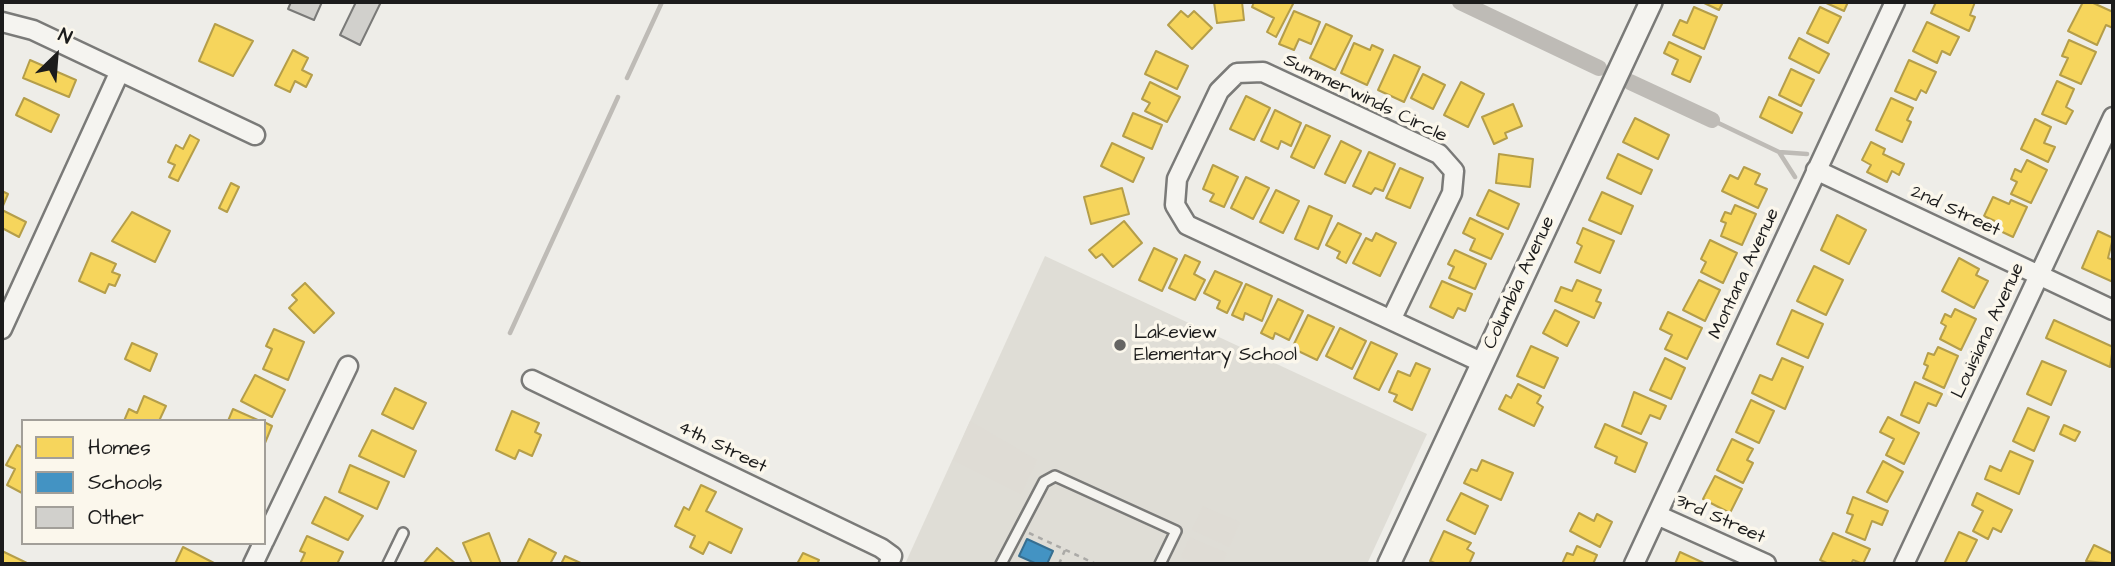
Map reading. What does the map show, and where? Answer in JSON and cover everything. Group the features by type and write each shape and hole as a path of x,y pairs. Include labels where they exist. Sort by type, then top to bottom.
{"street":[{"name":"Columbia Avenue","path":"1389,564 1651,2"},
{"name":"Montana Avenue","path":"1633,564 1895,2"},
{"path":"2,22 33,30 256,135"},
{"path":"2,329 120,71"},
{"name":"Summerwinds Circle","path":"1391,320 1452,193 1454,171 1439,154 1272,76 1263,72 1237,73 1219,91 1177,179 1175,205 1187,225 1483,363"},
{"name":"Louisiana Avenue","path":"1904,564 2113,117"},
{"name":"2nd Street","path":"1816,170 2113,310"},
{"path":"266,538 348,366"},
{"name":"4th Street","path":"532,380 891,560"},
{"name":"3rd Street","path":"1657,515 1766,564"},
{"path":"253,564 262,545"}],"lane":[{"path":"1000,564 1044,482 1055,476 1176,531 1160,564"},
{"path":"387,564 403,533"}],"path":[{"path":"1024,531 1096,564"},
{"path":"1059,564 1065,550"}],"shaded area":[{"name":"Lakeview Elementary School","path":"1045,256 1427,434 1367,564 905,564"},
{"path":"970,421 1037,460 1021,494 953,460"},
{"path":"1203,506 1240,522 1229,547 1192,530"},
{"path":"1190,537 1227,553 1222,564 1199,564 1181,557"}],"building: Homes":[{"path":"1214,2 1242,2 1244,20 1217,23"},
{"path":"1254,2 1294,2 1276,37 1267,32 1274,18 1252,7"},
{"path":"1702,2 1723,2 1719,10"},
{"path":"1824,2 1848,2 1844,11"},
{"path":"1936,2 1975,2 1970,15 1975,17 1969,31 1931,13"},
{"path":"2083,2 2091,2 2113,12 2113,28 2106,25 2097,45 2068,31"},
{"path":"1694,7 1717,17 1704,49 1673,35 1680,20 1687,23"},
{"path":"1820,7 1841,17 1828,43 1807,33"},
{"path":"1181,11 1188,17 1194,11 1212,28 1192,49 1168,25"},
{"path":"1294,11 1320,22 1311,44 1299,39 1294,50 1279,44"},
{"path":"1927,22 1959,37 1950,55 1942,51 1937,63 1913,51"},
{"path":"215,24 253,41 233,76 199,61"},
{"path":"1326,24 1352,36 1335,70 1310,58"},
{"path":"1799,38 1829,54 1819,73 1789,58"},
{"path":"2069,40 2096,52 2081,84 2060,75 2068,58 2062,56"},
{"path":"1669,42 1701,57 1690,82 1672,74 1678,60 1664,53"},
{"path":"1354,43 1370,50 1372,45 1383,50 1367,85 1341,73"},
{"path":"293,50 308,58 302,70 312,75 306,87 295,81 290,92 275,85"},
{"path":"1156,51 1188,66 1177,89 1145,74"},
{"path":"1394,55 1420,67 1404,102 1378,90"},
{"path":"30,60 76,80 69,97 23,78"},
{"path":"1909,60 1936,72 1926,93 1921,90 1916,100 1895,91"},
{"path":"1791,69 1814,80 1801,106 1779,95"},
{"path":"1423,74 1445,85 1433,109 1411,98"},
{"path":"2057,81 2074,89 2066,107 2073,111 2066,124 2042,114"},
{"path":"1150,82 1180,97 1167,122 1145,111 1150,103 1142,99"},
{"path":"1461,82 1484,94 1468,127 1444,115"},
{"path":"1246,96 1270,108 1254,140 1230,129"},
{"path":"1769,97 1802,113 1792,133 1760,117"},
{"path":"24,98 59,115 51,132 16,115"},
{"path":"1891,98 1913,108 1907,120 1911,122 1902,142 1876,130"},
{"path":"1513,104 1522,126 1505,133 1507,138 1494,144 1482,117"},
{"path":"1275,110 1301,123 1291,146 1281,141 1278,149 1261,141"},
{"path":"1133,113 1162,125 1152,149 1123,136"},
{"path":"1635,118 1669,135 1658,159 1623,142"},
{"path":"2035,119 2051,127 2044,143 2055,147 2048,162 2021,149"},
{"path":"1306,125 1330,136 1314,168 1291,157"},
{"path":"190,135 199,140 178,181 169,177 175,165 168,162 176,145 183,149"},
{"path":"1341,141 1361,151 1345,183 1325,174"},
{"path":"1871,142 1885,149 1883,154 1904,164 1899,175 1892,171 1887,182 1867,172 1871,165 1862,160"},
{"path":"1112,143 1144,158 1133,182 1101,166"},
{"path":"1369,152 1395,164 1383,191 1375,188 1371,194 1353,186"},
{"path":"1499,154 1533,159 1530,187 1496,183"},
{"path":"1618,154 1652,170 1641,194 1607,178"},
{"path":"2027,160 2047,170 2031,203 2011,194 2017,182 2011,179 2015,169 2021,172"},
{"path":"1213,165 1238,177 1224,207 1210,201 1214,194 1203,189"},
{"path":"1744,167 1760,174 1755,184 1767,189 1758,208 1722,191 1730,175 1738,179"},
{"path":"1400,168 1423,178 1410,208 1386,198"},
{"path":"1246,177 1269,188 1253,219 1231,208"},
{"path":"231,183 239,187 227,212 219,208"},
{"path":"1122,188 1129,214 1091,224 1084,197"},
{"path":"1276,190 1299,201 1283,233 1260,222"},
{"path":"1489,190 1519,204 1508,229 1477,215"},
{"path":"2,191 8,194 2,208"},
{"path":"1602,192 1633,206 1621,234 1589,220"},
{"path":"1993,197 2009,204 2011,200 2027,207 2013,237 1996,229 1999,223 1984,216"},
{"path":"1735,205 1756,214 1742,245 1721,236 1726,223 1721,221 1725,212 1731,214"},
{"path":"1309,206 1332,216 1318,249 1295,239"},
{"path":"2,210 26,222 19,237 2,228"},
{"path":"132,212 170,231 155,262 112,241"},
{"path":"1837,215 1866,230 1849,264 1821,250"},
{"path":"1470,218 1503,234 1491,259 1470,250 1475,239 1463,233"},
{"path":"1124,221 1142,243 1113,267 1102,254 1096,258 1089,250"},
{"path":"1338,223 1361,234 1346,263 1337,258 1340,252 1326,245"},
{"path":"1583,228 1614,241 1600,273 1575,262 1582,246 1577,243"},
{"path":"2098,231 2113,238 2108,258 2113,260 2113,282 2082,268"},
{"path":"1376,233 1396,243 1380,276 1353,263 1366,238 1372,241"},
{"path":"1710,240 1737,253 1723,283 1701,272 1706,262 1701,259"},
{"path":"1154,248 1177,259 1162,291 1139,280"},
{"path":"1455,250 1486,264 1475,289 1449,278 1454,267 1448,264"},
{"path":"91,253 116,264 112,272 120,275 115,286 109,284 105,293 79,281"},
{"path":"1185,255 1200,262 1194,274 1205,280 1195,300 1169,288"},
{"path":"1959,258 1979,269 1976,275 1988,281 1974,308 1942,291"},
{"path":"1814,266 1843,280 1826,315 1797,301"},
{"path":"1215,271 1242,283 1227,313 1217,308 1220,301 1204,293"},
{"path":"1577,280 1601,290 1596,301 1601,303 1594,318 1555,301 1561,287 1572,291"},
{"path":"1699,280 1720,290 1705,321 1683,310"},
{"path":"1442,281 1472,294 1465,311 1458,308 1453,318 1430,307"},
{"path":"305,283 334,313 314,333 289,308 297,300 292,295"},
{"path":"1246,284 1272,296 1262,321 1245,313 1243,320 1232,315"},
{"path":"1278,299 1303,311 1289,340 1275,333 1273,339 1261,333"},
{"path":"1955,309 1976,319 1961,350 1940,339 1946,326 1941,323 1945,314 1951,317"},
{"path":"1555,310 1579,322 1567,346 1543,333"},
{"path":"1792,310 1823,324 1808,358 1777,344"},
{"path":"1668,312 1702,328 1687,359 1665,349 1672,335 1660,329"},
{"path":"1308,315 1334,327 1317,360 1292,348"},
{"path":"2054,320 2113,347 2110,367 2046,338"},
{"path":"1340,328 1366,341 1352,369 1326,356"},
{"path":"274,329 304,342 288,380 263,369 272,349 266,346"},
{"path":"1371,342 1397,354 1379,390 1354,378"},
{"path":"132,343 157,354 150,371 125,359"},
{"path":"1531,346 1558,358 1544,388 1517,376"},
{"path":"1938,347 1958,356 1944,388 1923,378 1928,366 1924,364 1928,353 1934,355"},
{"path":"1665,358 1685,368 1671,399 1650,390"},
{"path":"1782,358 1803,367 1785,409 1752,393 1760,375 1772,380"},
{"path":"2042,361 2066,371 2051,405 2027,394"},
{"path":"1416,363 1430,369 1412,410 1394,401 1397,395 1389,392 1398,371 1410,376"},
{"path":"255,375 285,390 272,417 241,401"},
{"path":"1915,382 1942,394 1936,406 1928,403 1919,423 1901,415"},
{"path":"1518,384 1541,396 1537,403 1543,407 1534,426 1499,409 1506,395 1511,398"},
{"path":"395,388 426,403 413,429 382,414"},
{"path":"1634,392 1666,406 1660,419 1650,415 1641,434 1622,426"},
{"path":"144,396 166,406 160,419 125,419 129,409 137,413"},
{"path":"1751,400 1774,411 1759,443 1736,432"},
{"path":"2028,408 2049,417 2034,451 2013,441"},
{"path":"233,409 256,419 229,419"},
{"path":"512,411 539,423 535,432 541,435 532,456 519,450 515,459 496,450"},
{"path":"1888,417 1919,433 1904,464 1886,455 1894,439 1880,432"},
{"path":"266,423 272,426 266,441"},
{"path":"1605,424 1647,443 1635,472 1615,463 1617,457 1595,447"},
{"path":"2064,425 2080,432 2075,441 2060,434"},
{"path":"372,430 416,451 404,477 359,456"},
{"path":"1732,439 1753,449 1747,460 1753,463 1743,483 1717,470"},
{"path":"17,445 21,447 21,492 7,485 15,469 6,465"},
{"path":"2010,451 2033,461 2019,494 1985,479 1990,466 2001,471"},
{"path":"1482,460 1513,473 1501,500 1464,483 1471,469 1477,471"},
{"path":"1883,461 1903,472 1887,502 1867,492"},
{"path":"350,465 389,482 377,509 339,492"},
{"path":"1715,476 1742,489 1730,513 1703,499"},
{"path":"701,485 716,492 706,511 742,529 731,553 709,542 703,554 690,547 695,536 675,526 684,507 689,510"},
{"path":"1461,493 1488,506 1475,534 1447,520"},
{"path":"1977,493 2012,510 2001,532 1993,528 1988,539 1973,531 1983,511 1972,505"},
{"path":"325,497 363,516 348,540 312,523"},
{"path":"1853,497 1888,511 1882,525 1872,521 1865,540 1846,532 1853,515 1847,513"},
{"path":"1579,513 1594,521 1597,514 1612,522 1600,547 1570,531"},
{"path":"1444,531 1471,543 1467,549 1474,553 1469,564 1437,564 1430,561"},
{"path":"1959,532 1977,540 1965,564 1944,564"},
{"path":"489,533 501,564 472,564 463,543"},
{"path":"1833,533 1870,549 1863,564 1853,560 1851,564 1829,564 1820,560"},
{"path":"307,536 343,552 337,564 300,564 305,553 300,551"},
{"path":"529,539 556,553 550,564 517,564"},
{"path":"2094,545 2113,554 2113,564 2086,561"},
{"path":"1577,546 1597,555 1593,564 1562,564 1567,553 1573,555"},
{"path":"183,547 214,563 214,564 175,564"},
{"path":"437,548 456,564 423,564"},
{"path":"2,551 29,564 2,564"},
{"path":"1680,552 1706,564 1675,564"},
{"path":"803,553 819,560 817,564 797,564"},
{"path":"565,556 583,564 561,564"}],"building: Schools":[{"path":"1027,539 1053,551 1047,564 1037,564 1019,556"}],"building: Other":[{"path":"291,2 322,2 314,20 288,9"},
{"path":"356,2 381,2 360,45 340,35"}],"waterway":[{"path":"627,78 662,2"},
{"path":"1460,2 1599,68"},
{"path":"1630,82 1712,120"},
{"path":"510,333 618,97"},
{"path":"1712,120 1779,152 1807,154"},
{"path":"1779,152 1795,177"}],"place":[{"name":"Lakeview Elementary School","path":"1120,345"}]}
